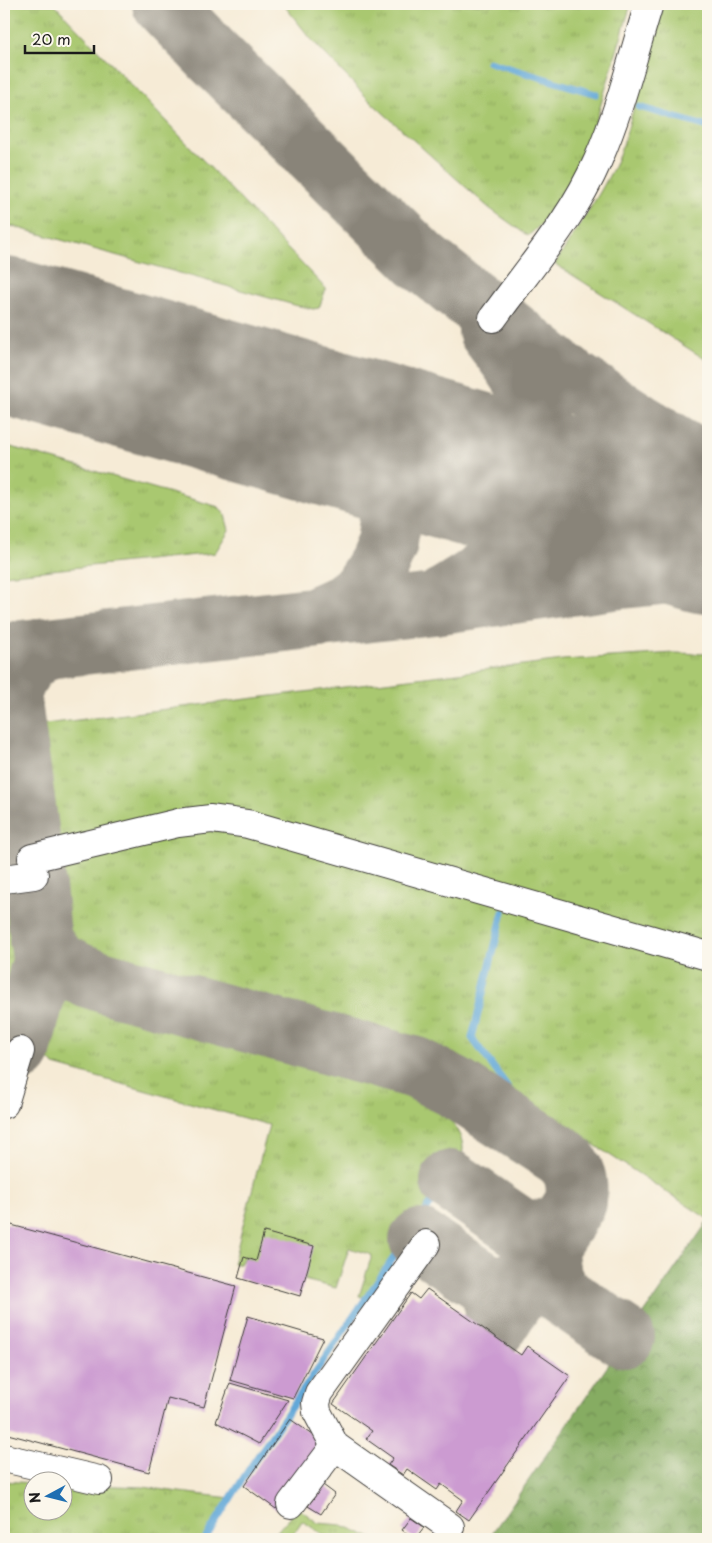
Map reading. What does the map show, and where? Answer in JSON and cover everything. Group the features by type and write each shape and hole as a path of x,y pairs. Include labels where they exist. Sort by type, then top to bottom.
{"lane":[{"path":"493,318 568,216 598,160 618,106 649,4"},
{"path":"4,879 33,866 178,823 211,819 248,824 708,956"},
{"path":"4,1104 20,1051"},
{"path":"426,1244 319,1393 316,1403 317,1412 336,1446 450,1527"},
{"path":"291,1504 336,1446"},
{"path":"4,1458 99,1480"}],"green space":[{"path":"4,4 54,4 326,289 319,308 313,309 298,306 4,224"},
{"path":"283,4 631,4 586,154 548,218 528,236 489,208 370,101 311,39"},
{"path":"663,4 708,4 708,361 555,264 614,167 624,142"},
{"path":"4,445 219,507 225,515 229,530 215,553 4,575"},
{"path":"674,653 708,654 708,950 248,820 49,845 37,725 563,660"},
{"path":"211,824 708,962 708,1219 510,1090 505,1092 489,1081 437,1056 109,967 86,960 68,951 59,935 51,858"},
{"path":"10,897 16,929 17,958 16,973 4,1019 4,898"},
{"path":"67,993 110,1002 426,1094 449,1119 459,1134 463,1149 460,1161 366,1298 359,1296 372,1255 349,1248 336,1288 304,1280 244,1257 240,1264 233,1264 269,1125 54,1065 46,1056 44,1049 42,1041 43,1026 52,997"},
{"path":"708,1221 708,1539 488,1539"},
{"path":"4,1481 22,1482 22,1520 72,1520 72,1484 143,1487 231,1498 205,1539 4,1539"},
{"path":"298,1508 318,1523 342,1525 375,1539 330,1539 302,1521 290,1539 270,1539"}],"building":[{"path":"4,1223 236,1286 204,1407 168,1398 149,1472 4,1433"},
{"path":"264,1232 314,1246 300,1296 238,1278 244,1257 256,1261"},
{"path":"427,1289 521,1355 527,1346 570,1376 469,1520 456,1511 463,1500 441,1484 437,1490 407,1469 403,1475 388,1465 393,1458 366,1439 372,1431 333,1404 411,1293 419,1299"},
{"path":"248,1316 323,1338 293,1398 230,1380"},
{"path":"230,1383 288,1400 259,1444 216,1422"},
{"path":"290,1419 323,1442 276,1509 244,1486"},
{"path":"323,1485 335,1494 321,1514 308,1506"},
{"path":"411,1518 424,1527 415,1539 402,1530"}],"waterway":[{"path":"489,62 596,94"},
{"path":"639,107 708,127"},
{"path":"503,912 472,1038 510,1090"},
{"path":"205,1539 251,1466 460,1161"}],"taxiway":[{"path":"163,4 211,54 420,259 571,379 638,423 708,465"},
{"path":"436,603 475,579 493,564 514,534 532,496 539,454 535,412 526,384 489,331"},
{"path":"313,618 342,605 362,590 378,564 387,543 391,511 382,469 357,436"},
{"path":"4,653 434,604 613,579 689,571 708,572"},
{"path":"20,1051 43,961 32,858 10,695 22,668 44,649"},
{"path":"40,940 57,963 80,974 416,1068 455,1088 561,1156 570,1166 575,1177 577,1189 576,1202 495,1328 496,1307 488,1285"},
{"path":"451,1181 521,1229 539,1231 552,1228 566,1219"},
{"path":"420,1240 488,1285 506,1286 528,1275"},
{"path":"547,1248 550,1273 554,1284 562,1295 624,1337"}],"runway":[{"path":"4,335 708,536"}]}
